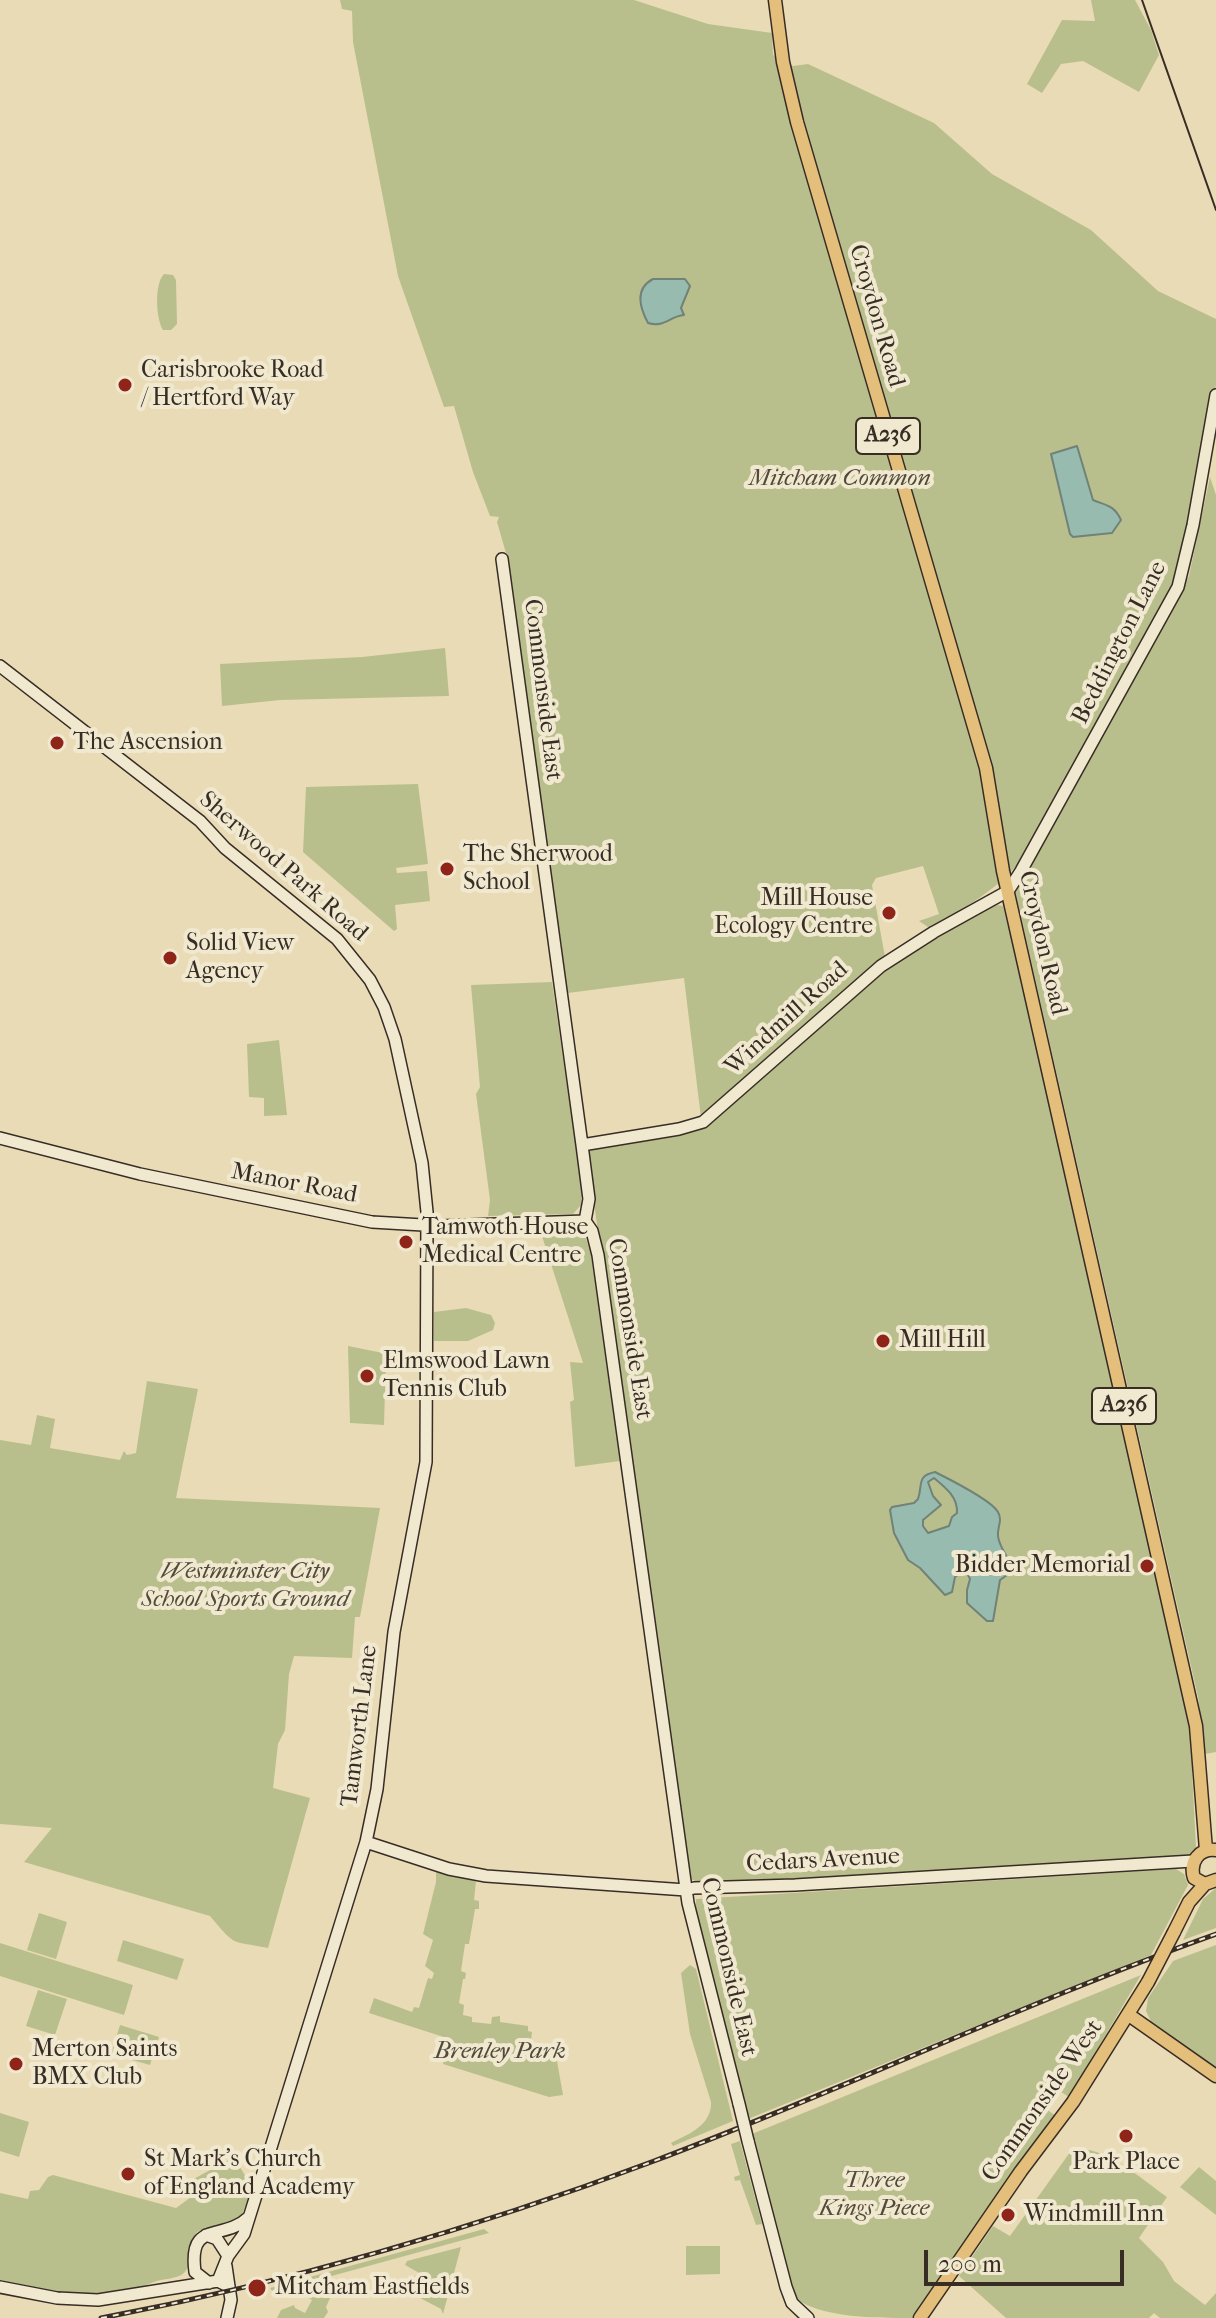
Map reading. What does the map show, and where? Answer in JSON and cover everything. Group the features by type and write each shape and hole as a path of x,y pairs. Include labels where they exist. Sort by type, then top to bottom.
{"main road":[{"name":"Croydon Road","path":"775,0 782,57 803,145 986,768 1008,891 1196,1726 1211,1850"},
{"path":"1206,1881 1192,1874 1193,1861 1211,1850"},
{"name":"Commonside West","path":"920,2318 1013,2182 1073,2102 1129,2015 1189,1902 1206,1881"},
{"path":"1129,2015 1216,2076"}],"street":[{"name":"Beddington Lane","path":"1008,891 1178,587 1193,525 1216,395"},
{"name":"Commonside East","path":"502,559 589,1199 585,1221 592,1231 598,1255 686,1890 786,2287 792,2303 808,2318"},
{"name":"Sherwood Park Road","path":"0,666 200,821 225,848 329,932 355,959 377,992 394,1034 424,1173 427,1225"},
{"name":"Windmill Road","path":"582,1145 686,1128 706,1120 888,961 1008,891"},
{"name":"Manor Road","path":"0,1138 93,1163 372,1222 427,1225 585,1221"},
{"name":"Tamworth Lane","path":"227,2261 244,2234 250,2217 366,1842 379,1778 396,1623 426,1462 427,1225"},
{"name":"Cedars Avenue","path":"366,1842 449,1869 486,1876 686,1890 1193,1861"},
{"path":"195,2272 196,2244 206,2235 235,2227 250,2217"},
{"path":"0,2287 44,2296 98,2300 175,2287 221,2286 230,2282 227,2261 217,2239 206,2235"},
{"path":"195,2272 221,2286"},
{"path":"175,2287 195,2272"},
{"path":"221,2286 227,2318"}],"green space":[{"name":"Mitcham Common","path":"340,0 634,0 708,24 772,33 773,55 793,66 808,64 934,123 992,174 1091,230 1158,291 1216,319 1216,385 1179,572 1022,859 991,889 931,929 919,921 939,914 923,866 876,878 872,885 885,957 701,1118 684,978 568,993 558,947 562,946 557,930 508,560 497,522 499,517 490,516 473,472 454,406 444,407 398,276 353,42 352,11 342,9"},
{"path":"1091,0 1135,0 1151,30 1159,55 1139,92 1083,61 1061,64 1042,93 1027,84 1062,20 1095,21"},
{"path":"164,274 173,275 176,280 177,324 171,330 163,330 158,310 157,293"},
{"path":"1210,477 1216,495 1216,1752 1205,1754 1198,1697 1016,889 1189,576"},
{"path":"445,648 449,696 280,700 222,706 220,664 362,657"},
{"path":"418,784 428,864 396,868 397,873 427,871 430,901 395,905 397,929 394,931 303,852 306,787"},
{"path":"998,905 1003,906 1021,978 1187,1710 1195,1770 1192,1772 1196,1847 1188,1856 790,1882 699,1883 691,1879 689,1870 587,1154 591,1148 684,1132 898,956"},
{"path":"552,982 582,1189 581,1205 573,1214 488,1216 490,1200 476,1094 480,1087 471,985"},
{"path":"279,1040 287,1115 264,1116 264,1098 249,1097 247,1044"},
{"path":"577,1229 585,1236 591,1254 620,1461 575,1467 570,1362 583,1363 540,1230"},
{"path":"466,1308 491,1315 495,1323 493,1330 468,1341 434,1341 434,1312"},
{"name":"Elmswood Lawn Tennis Club","path":"348,1346 386,1356 384,1425 350,1423"},
{"name":"Westminster City School Sports Ground","path":"147,1381 198,1389 176,1498 380,1508 360,1617 355,1617 352,1658 294,1656 289,1674 285,1730 278,1744 273,1788 310,1798 268,1948 235,1941 210,1916 24,1862 52,1828 0,1824 0,1440 31,1445 37,1415 55,1419 50,1448 120,1460 124,1451 127,1455 136,1453"},
{"path":"1176,1869 1184,1874 1188,1885 1151,1955 748,2119 696,1917 696,1899"},
{"name":"Brenley Park","path":"436,1871 476,1881 474,1900 479,1901 479,1909 475,1909 461,1971 466,1973 459,2003 464,2005 463,2015 472,2017 472,2022 491,2024 492,2017 500,2016 500,2022 528,2026 528,2031 532,2032 530,2049 548,2053 557,2061 563,2095 549,2097 443,2064 450,2039 369,2013 374,1998 412,2012 414,2007 419,2008 428,1978 432,1979 434,1973 425,1966 433,1940 423,1934"},
{"path":"1216,1888 1216,1928 1183,1940 1203,1899"},
{"path":"39,1913 67,1922 56,1959 27,1950"},
{"path":"123,1940 184,1959 177,1980 117,1961"},
{"path":"0,1943 133,1985 124,2015 0,1976"},
{"path":"1216,1945 1216,2071 1153,2026 1146,2011 1148,1998 1173,1961"},
{"path":"690,1965 696,1969 733,2121 673,2146 671,2143 704,2123 711,2102 690,2034 681,1973"},
{"name":"Three Kings Piece","path":"1141,1975 1069,2097 1050,2085 1039,2104 1056,2116 1010,2176 912,2318 833,2313 794,2297 752,2134"},
{"path":"38,1990 67,1999 55,2035 26,2026"},
{"path":"120,2025 159,2037 150,2065 111,2054"},
{"path":"0,2113 29,2122 19,2157 0,2151"},
{"path":"740,2141 762,2224 756,2225 740,2180 735,2181 734,2177 740,2175 731,2144"},
{"path":"1073,2148 1111,2158 1167,2197 1139,2238 1163,2262 1174,2281 1205,2305 1216,2293 1216,2318 1160,2318 1154,2313 1149,2318 1006,2318 959,2276 993,2226 1010,2236"},
{"path":"234,2157 252,2187 242,2214 234,2223 197,2232 187,2269 181,2275 135,2288 97,2294 58,2292 0,2280 0,2193 28,2199 30,2191 39,2190 53,2175 176,2208 191,2197 190,2181"},
{"path":"1199,2167 1216,2181 1216,2215 1180,2187"},
{"path":"484,2229 489,2233 273,2292 270,2288"},
{"path":"686,2246 720,2246 720,2274 686,2275"},
{"path":"461,2247 443,2314 441,2309 405,2290 412,2277 421,2274 405,2265 407,2261"},
{"path":"336,2285 324,2318 277,2318 281,2310 294,2305 305,2313 312,2300 304,2295 302,2298 300,2293"}],"water":[{"path":"653,279 685,279 690,286 681,308 684,315 658,324 648,323 640,299 643,288"},
{"path":"1077,446 1093,500 1113,509 1121,520 1112,533 1073,537 1070,534 1051,454"},
{"path":"935,1472 959,1484 998,1512 999,1540 1013,1571 1000,1580 993,1621 987,1621 967,1603 968,1575 955,1577 952,1592 945,1595 920,1568 908,1560 894,1533 892,1507 914,1503 925,1476","holes":["934,1478 953,1497 957,1513 949,1526 928,1533 923,1520 941,1505 933,1496 928,1482"]}],"tram line":[{"path":"1142,0 1216,210"}],"railway":[{"path":"101,2318 242,2288 381,2252 586,2186 725,2134 1075,1988 1216,1934"}],"place":[{"name":"Carisbrooke Road / Hertford Way","path":"125,385"},
{"name":"The Ascension","path":"57,743"},
{"name":"The Sherwood School","path":"447,869"},
{"name":"Mill House Ecology Centre","path":"889,913"},
{"name":"Solid View Agency","path":"170,958"},
{"name":"Tamwoth House Medical Centre","path":"406,1242"},
{"name":"Mill Hill","path":"883,1341"},
{"name":"Elmswood Lawn Tennis Club","path":"367,1376"},
{"name":"Bidder Memorial","path":"1147,1566"},
{"name":"Merton Saints BMX Club","path":"16,2064"},
{"name":"Park Place","path":"1126,2136"},
{"name":"St Mark's Church of England Academy","path":"128,2174"},
{"name":"Windmill Inn","path":"1008,2215"},
{"name":"Mitcham Eastfields","path":"257,2288"}]}
